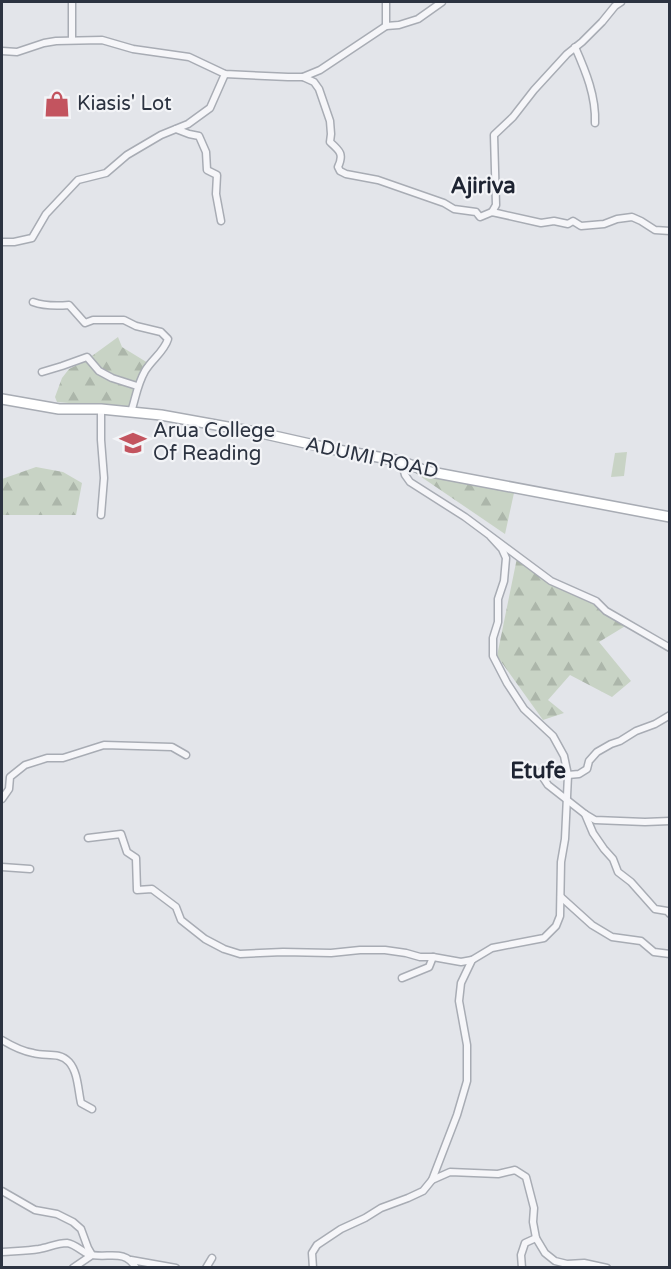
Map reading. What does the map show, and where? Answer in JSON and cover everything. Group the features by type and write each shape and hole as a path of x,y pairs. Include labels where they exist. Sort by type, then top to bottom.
{"main road":[{"name":"ADUMI ROAD","path":"2,399 59,409 131,412 265,434 401,461 426,471 669,517"}],"street":[{"path":"72,2 72,40"},
{"path":"386,2 386,26"},
{"path":"2,51 17,52 44,43 102,40 133,49 189,57 225,74 303,77 320,70 386,26 399,25 417,19 442,2"},
{"path":"492,212 496,205 494,135 513,117 567,54 621,2"},
{"path":"575,47 586,71 595,100 595,123"},
{"path":"2,242 32,238 46,214 78,180 106,173 128,154 161,135 188,124 210,108 225,74"},
{"path":"303,77 314,82 319,89 330,121 330,142 340,152 342,156 338,167 346,174 378,180 444,203 454,209 476,212 480,217 492,212 541,223 554,221 568,224 573,220 581,226 604,224 632,217 655,230 669,231"},
{"path":"176,129 199,136 206,152 207,170 217,175 216,194 221,221"},
{"path":"33,302 59,306 69,305 85,323 93,320 124,320 136,326 161,332 168,339 166,347 147,368 137,386 131,412"},
{"path":"42,372 87,357 99,371 137,386"},
{"path":"101,409 104,478 101,515"},
{"path":"401,461 405,475 410,482 465,517 551,581 596,601 606,611 669,648"},
{"path":"88,838 121,834 127,852 136,858 137,890 152,889 176,908 181,920 205,939 240,954 385,950 460,962 472,960 492,948 544,938 556,926 560,916 561,862 565,839 568,775 564,756 553,736 524,709 493,656 493,638 498,622 498,599 504,580 506,558 502,549 491,537"},
{"path":"669,715 597,752 589,761 587,769 579,774 568,775 542,771 540,773 548,785 595,820 669,821"},
{"path":"2,800 9,789 10,777 25,765 47,758 63,758 104,745 172,747 186,755"},
{"path":"585,814 594,833 613,859 618,872 631,882 655,909 669,914"},
{"path":"2,867 30,869"},
{"path":"561,897 592,925 612,938 640,941 654,952 669,954"},
{"path":"402,978 429,967 433,957"},
{"path":"312,1267 312,1253 317,1245 341,1228 423,1191 432,1180 457,1115 467,1081 467,1046 459,1001 461,983 472,960"},
{"path":"2,1040 19,1050 36,1054 61,1055 70,1063 76,1076 81,1103 92,1109"},
{"path":"432,1180 450,1172 498,1173 515,1170 526,1177 534,1208 533,1222 536,1238 545,1253 555,1261 584,1263 607,1268"},
{"path":"2,1191 35,1210 57,1214 73,1222 81,1229 92,1255"},
{"path":"522,1268 520,1255 525,1243 536,1238"},
{"path":"2,1252 70,1243 92,1255 115,1255 176,1268"},
{"path":"73,1268 92,1255"},
{"path":"206,1268 212,1258"},
{"path":"131,1260 136,1268"}],"green space":[{"path":"118,337 122,347 148,363 133,406 128,408 57,402 55,397 62,378 69,369 85,361"},
{"path":"627,452 624,476 611,477 615,453"},
{"path":"36,467 63,472 82,483 76,515 2,515 2,479"},
{"path":"414,472 514,493 505,534"},
{"path":"517,558 627,625 599,642 631,681 612,697 570,675 548,700 564,713 543,720 497,656"}],"place":[{"name":"Kiasis' Lot","path":"57,104"},
{"name":"Arua College Of Reading","path":"133,443"}],"district":[{"name":"Ajiriva","path":"483,186"},
{"name":"Etufe","path":"538,771"}]}
